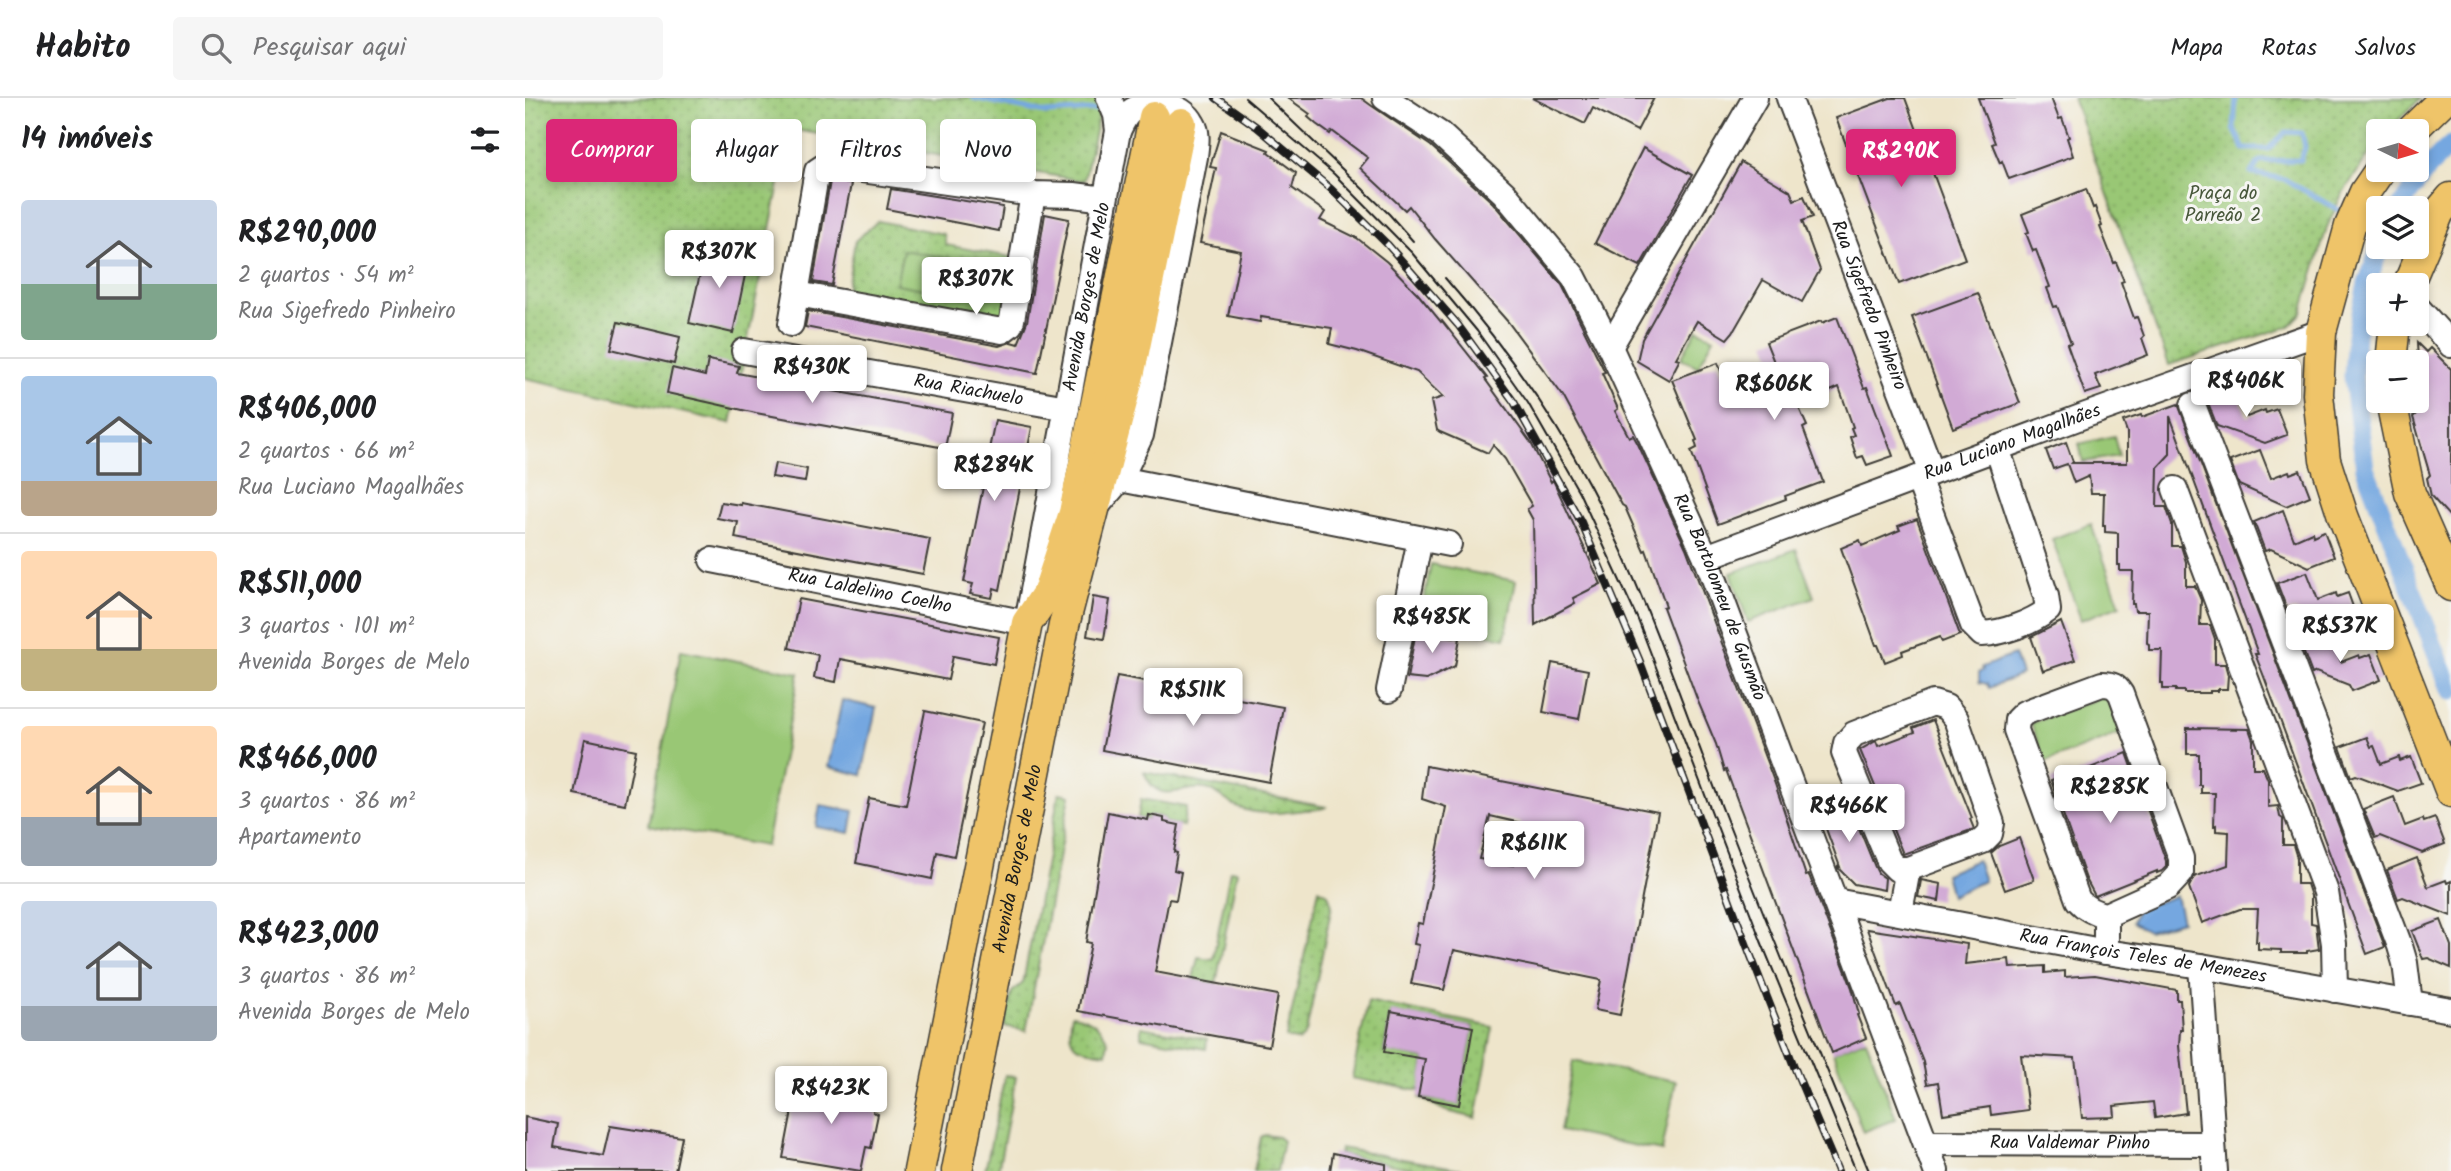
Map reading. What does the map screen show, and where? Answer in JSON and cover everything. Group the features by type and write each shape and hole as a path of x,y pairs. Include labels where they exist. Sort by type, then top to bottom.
{"main road":[{"path":"2423,119 2445,98"},
{"name":"Avenida Borges de Melo","path":"957,1171 1064,625 1133,359 1164,110"},
{"name":"Avenida Borges de Melo","path":"919,1171 1027,623 1048,593 1074,513 1164,110"},
{"path":"2372,182 2350,226 2321,332 2318,394 2325,460 2343,516 2451,792"},
{"path":"2413,273 2439,212 2451,198"},
{"path":"2394,413 2410,493 2451,586"},
{"path":"987,824 990,891 1001,901 1011,895"},
{"path":"969,919 983,922 990,933 990,1000"}],"street":[{"path":"1109,98 1118,131"},
{"name":"Rua Bartolomeu de Gusmão","path":"1385,98 1403,107 1440,134 1504,193 1573,277 1611,347 1706,557 1936,1171"},
{"path":"1611,347 1755,98"},
{"name":"Rua Sigefredo Pinheiro","path":"1789,98 1925,475 1973,625 1982,634 1995,633 2040,616 2048,610 2046,596 1997,449"},
{"path":"1118,131 1130,111 1152,102 1164,110"},
{"name":"Avenida Borges de Melo","path":"1097,506 1120,479 1141,435 1195,157 1197,139 1194,125 1187,114 1164,110"},
{"name":"Avenida Borges de Melo","path":"1027,623 1118,131"},
{"path":"791,324 816,176 826,165 1033,194 1075,195 1105,200"},
{"path":"797,294 1002,331 1012,320 1033,194"},
{"path":"2429,320 2451,345"},
{"name":"Rua Luciano Magalhães","path":"1706,557 2220,366 2321,332"},
{"name":"Rua Riachuelo","path":"744,351 1067,408"},
{"path":"2193,405 2400,946 2410,1003"},
{"path":"1120,479 1449,544"},
{"path":"2175,489 2326,892 2333,944 2335,990"},
{"path":"1389,690 1420,539"},
{"name":"Rua Laldelino Coelho","path":"712,560 1027,623"},
{"path":"2102,684 2111,684 2121,694 2181,858 2181,873 2168,887 2106,915 2097,914 2078,900 2016,730 2017,720 2025,713 2102,684"},
{"path":"1933,704 1946,708 1955,719 1992,823 1990,834 1983,841 1908,869 1896,869 1889,861 1844,753 1846,743 1854,734 1933,704"},
{"path":"1901,912 1908,869"},
{"name":"Rua François Teles de Menezes","path":"1835,901 2106,952 2451,1010"},
{"path":"2106,915 2106,952"},
{"path":"2201,966 2215,1171"},
{"path":"946,1035 982,1042"},
{"name":"Rua Valdemar Pinho","path":"1926,1143 2213,1144"}],"green space":[{"path":"525,98 1097,98 1101,104 1084,181 1036,173 1036,119 940,119 940,156 926,153 926,119 816,119 816,134 802,131 802,119 691,119 691,182 779,182 731,423 525,378"},
{"name":"Praça do Parreão 2","path":"2073,98 2421,98 2399,119 2366,119 2366,159 2342,194 2327,227 2302,313 2289,326 2169,365"},
{"path":"878,221 944,234 946,245 1016,258 1005,323 846,294 855,241"},
{"path":"903,250 952,259 946,293 896,284"},
{"path":"1697,329 1714,338 1698,367 1681,358"},
{"path":"2114,436 2119,456 2083,462 2079,444"},
{"path":"2091,524 2120,605 2081,620 2052,539"},
{"path":"1796,549 1814,597 1748,622 1731,573"},
{"path":"1431,564 1516,581 1505,638 1420,621"},
{"path":"681,650 799,673 766,846 648,825"},
{"path":"2113,693 2127,731 2045,762 2031,723"},
{"path":"1144,772 1326,807 1280,813 1255,812 1239,808 1206,789 1172,792 1157,790"},
{"path":"1059,793 1070,795 1026,1031 1004,1026 1012,992 1023,983"},
{"path":"1141,799 1186,807 1183,826 1164,822 1164,818 1150,815 1148,820 1138,818"},
{"path":"1230,870 1237,871 1216,984 1193,979 1198,957 1213,959"},
{"path":"1319,889 1328,894 1332,905 1306,1033 1300,1041 1286,1038"},
{"path":"1368,1001 1493,1027 1476,1118 1446,1111 1418,1097 1459,1104 1473,1027 1391,1012 1384,1051 1425,1059 1420,1091 1352,1078"},
{"path":"1072,1015 1089,1020 1101,1030 1108,1041 1106,1053 1075,1045 1070,1035"},
{"path":"1141,1027 1207,1039 1206,1049 1141,1037"},
{"path":"1866,1039 1896,1119 1863,1132 1833,1052"},
{"path":"1573,1061 1676,1081 1662,1151 1560,1131"},
{"path":"1005,1075 1016,1077 998,1171 985,1171"},
{"path":"1261,1137 1278,1137 1283,1141 1277,1171 1254,1171"},
{"path":"1340,1148 1466,1170 1423,1171 1339,1154"}],"water":[{"path":"2014,655 2021,675 1989,688 1987,684 1979,682 1982,667"},
{"path":"842,700 876,708 862,775 828,767"},
{"path":"820,805 854,811 850,833 816,827"},
{"path":"1977,860 1984,881 1951,896 1945,874"},
{"path":"2176,896 2182,921 2148,931 2132,922 2137,909"}],"building":[{"path":"1288,98 1361,98 1431,146 1493,203 1562,285 1605,372 1602,373 1618,409 1615,411 1629,437 1633,435 1638,444 1686,548 1775,784 1806,876 1809,875 1852,988 1859,1014 1857,1015 1866,1038 1832,1053 1697,699 1663,607 1666,606 1646,550 1644,551 1625,507 1563,396 1508,322 1409,206 1405,210 1360,168 1368,158 1332,131 1330,134 1316,124 1308,117 1310,114"},
{"path":"1532,98 1654,98 1637,131 1593,108 1585,124"},
{"path":"1890,98 1905,98 1965,259 1899,284 1836,118"},
{"path":"1978,98 2051,98 2059,119 2062,118 2073,156 2009,179 1992,144 1995,143"},
{"path":"1221,131 1269,150 1268,152 1296,173 1292,188 1325,212 1320,220 1357,238 1387,262 1442,321 1487,378 1485,379 1531,443 1551,482 1553,480 1601,584 1573,598 1575,603 1535,625 1533,520 1527,509 1532,506 1505,459 1493,445 1488,453 1437,430 1431,401 1443,397 1417,372 1329,344 1332,328 1261,317 1260,322 1228,316 1241,251 1200,243 1216,168 1210,167"},
{"path":"1643,148 1692,175 1640,266 1595,243"},
{"path":"1741,162 1790,191 1794,200 1804,196 1813,217 1802,221 1820,270 1802,302 1763,280 1727,339 1697,321 1676,358 1680,359 1669,380 1637,361 1642,339"},
{"path":"830,182 851,184 832,285 813,282"},
{"path":"891,189 1003,207 999,231 887,209"},
{"path":"2086,189 2114,263 2116,262 2124,281 2121,282 2134,318 2137,317 2148,355 2095,375 2101,389 2085,394 2067,344 2071,343 2057,306 2054,307 2047,288 2050,287 2036,250 2033,251 2026,233 2029,232 2022,214"},
{"path":"1045,214 1069,219 1037,373 805,327 808,311 999,346 1011,342 1018,344 1027,322"},
{"path":"706,247 749,256 733,333 689,323"},
{"path":"1978,293 2020,403 1953,428 1912,317"},
{"path":"1837,317 1893,456 1867,465 1863,456 1857,458 1850,437 1854,435 1851,428 1853,427 1839,387 1826,393 1824,388 1795,399 1807,426 1803,428 1823,482 1718,524 1691,451 1697,448 1697,440 1672,380 1718,363 1729,392 1747,385 1750,394 1782,382 1766,342"},
{"path":"618,322 680,337 674,364 611,349"},
{"path":"2430,348 2451,369 2451,518 2431,496 2427,478 2430,475 2413,417 2417,413 2429,413"},
{"path":"708,360 739,366 737,373 952,413 945,448 756,413 667,393 672,368 705,376"},
{"path":"2233,390 2247,417 2265,410 2266,413 2277,409 2287,435 2265,443 2217,426 2207,400"},
{"path":"2178,404 2385,947 2367,954 2170,416 2170,454 2158,467 2157,507 2166,507 2172,524 2172,546 2181,546 2186,562 2186,586 2195,586 2201,600 2200,625 2210,625 2215,639 2215,664 2225,664 2228,675 2227,689 2210,693 2184,693 2176,689 2163,689 2162,650 2149,650 2147,643 2148,611 2135,611 2132,604 2133,571 2120,571 2118,533 2105,532 2103,526 2104,493 2091,493 2089,476 2074,483 2067,464 2053,469 2046,450 2066,442 2072,463 2127,463 2127,432 2123,421"},
{"path":"995,420 1032,427 1000,590 994,588 992,598 970,594 973,584 964,582 983,487 948,480 951,463 976,468 979,452 988,454"},
{"path":"2260,450 2271,478 2300,470 2310,496 2286,506 2239,485 2230,461"},
{"path":"775,463 807,469 805,482 772,477"},
{"path":"721,502 741,503 930,539 923,574 735,538 738,522 717,518"},
{"path":"2283,510 2294,540 2312,532 2313,536 2324,531 2334,557 2309,567 2271,549 2265,551 2254,522"},
{"path":"1917,519 1960,635 1942,642 1940,637 1902,651 1903,655 1885,662 1876,645 1841,548 1860,540 1862,546 1900,530 1898,526"},
{"path":"2307,572 2318,600 2336,593 2337,597 2348,593 2357,618 2333,628 2294,610 2288,612 2277,583"},
{"path":"1093,597 1110,600 1104,639 1087,636"},
{"path":"799,599 999,637 994,664 953,656 948,680 840,659 836,682 814,678 818,655 789,648"},
{"path":"2061,622 2075,660 2043,671 2031,637"},
{"path":"1416,631 1460,638 1455,666 1426,680 1407,678"},
{"path":"2330,633 2341,662 2359,655 2360,658 2371,654 2381,680 2352,691 2349,685 2316,672 2312,674 2301,645"},
{"path":"1552,663 1588,670 1579,719 1543,712"},
{"path":"1117,676 1189,689 1190,685 1212,689 1211,694 1283,707 1269,782 1102,750"},
{"path":"925,711 982,723 954,856 937,852 932,879 856,863 869,798 906,805"},
{"path":"1933,720 1974,829 1903,854 1860,750 1876,741 1878,746 1915,732 1913,728"},
{"path":"2187,728 2249,729 2253,740 2253,768 2263,768 2268,780 2268,807 2278,806 2283,819 2283,845 2293,845 2297,858 2297,884 2307,884 2311,896 2311,923 2316,924 2319,949 2307,953 2281,953 2281,950 2258,949 2258,909 2240,909 2202,923 2189,887 2194,877 2228,865 2229,832 2216,831 2215,793 2201,793 2199,754 2187,754"},
{"path":"2367,737 2381,764 2399,757 2400,761 2411,757 2421,783 2398,791 2356,775 2351,777 2340,747"},
{"path":"585,739 636,750 625,804 574,794"},
{"path":"2127,753 2166,867 2162,871 2095,896 2086,879 2051,780 2070,773 2071,776"},
{"path":"1426,766 1658,812 1620,1015 1595,1010 1601,980 1454,950 1444,990 1411,984 1419,945 1414,944 1418,923 1423,924 1446,807 1422,799","holes":["1490,816 1521,823 1513,865 1479,859"]},
{"path":"1845,794 1875,867 1885,878 1884,890 1854,884 1838,868 1840,867 1817,804"},
{"path":"2394,797 2405,826 2423,819 2424,822 2435,818 2445,844 2422,853 2380,836 2375,838 2363,809"},
{"path":"1108,812 1148,820 1149,815 1179,825 1174,870 1181,872 1176,900 1169,899 1155,972 1278,995 1269,1046 1078,1011 1091,943 1086,942"},
{"path":"2019,838 2034,880 2005,890 1991,853 1999,846"},
{"path":"2417,858 2428,887 2446,880 2447,883 2451,881 2451,916 2403,897 2398,899 2387,870"},
{"path":"1921,880 1941,884 1939,901 1918,897"},
{"path":"2441,920 2451,946 2451,968 2428,958 2423,959 2412,931"},
{"path":"1867,929 1967,944 1965,964 2009,959 2010,968 2045,966 2045,973 2065,971 2065,977 2095,975 2177,990 2177,1000 2180,1000 2182,1030 2179,1046 2186,1113 2155,1118 2153,1102 2114,1106 2115,1116 2112,1117 2082,1118 2075,1058 2021,1055 2028,1110 1991,1115 1990,1107 1943,1114 1938,1082 1927,1084 1923,1062 1900,1004 1896,1006"},
{"path":"1391,1011 1473,1027 1459,1105 1418,1097 1425,1059 1384,1052"},
{"path":"798,1079 876,1094 873,1112 878,1114 871,1148 866,1147 861,1171 783,1158"},
{"path":"525,1117 558,1124 554,1147 603,1156 610,1126 682,1137 675,1171 525,1171"},
{"path":"1333,1153 1386,1164 1386,1171 1330,1171"}],"waterway":[{"path":"973,98 1046,113 1096,110"},
{"path":"2236,98 2234,129 2244,149 2268,149 2286,132 2302,133 2305,147 2301,160 2260,161 2251,173 2284,179 2344,213"},
{"path":"2408,196 2436,159 2451,145"},
{"path":"2362,223 2366,225"},
{"path":"2376,259 2367,284 2356,335 2353,376 2365,468 2451,691"}],"tram line":[{"path":"1245,98 1334,174 1412,253 1477,331 1528,403 1579,492 1638,620 1761,941 1856,1171"},
{"path":"1268,98 1389,214 1413,241"},
{"path":"1445,278 1486,327 1541,404 1575,458 1610,526 1663,650 1743,862 1869,1171"}],"railway":[{"path":"1216,98 1257,127 1331,189 1387,244 1458,325 1514,402 1581,522 1639,659 1747,946 1838,1171"}]}
